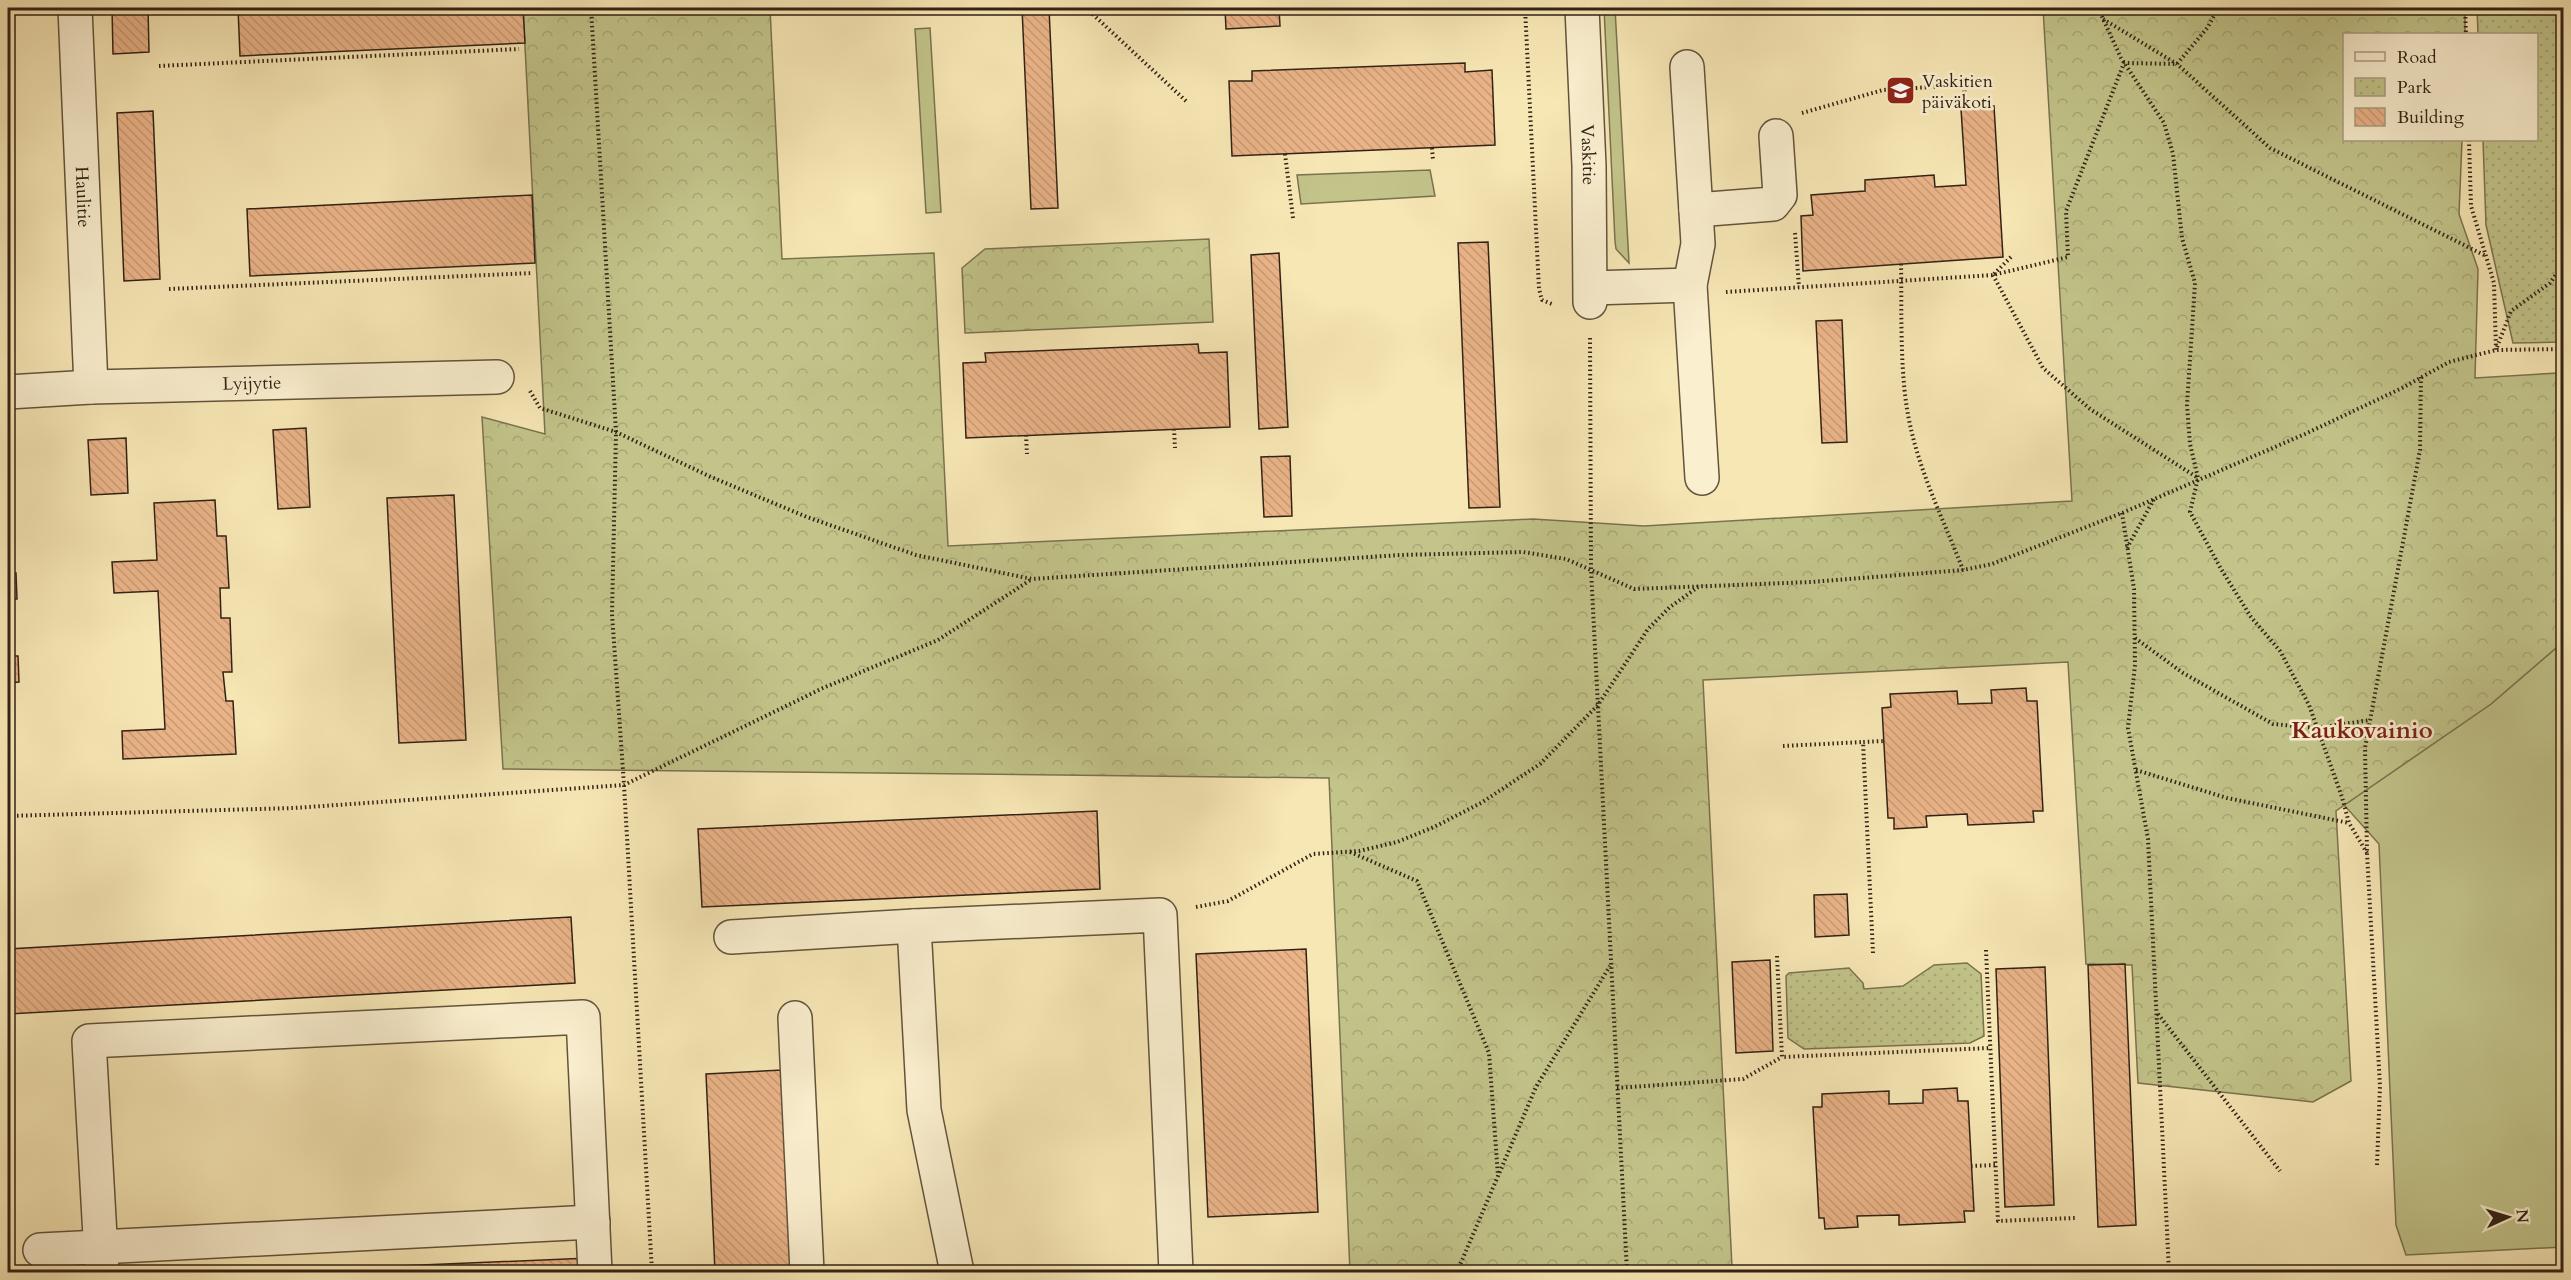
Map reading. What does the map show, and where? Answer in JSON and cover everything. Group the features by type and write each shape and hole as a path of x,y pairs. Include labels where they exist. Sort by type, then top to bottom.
{"street":[{"name":"Haulitie","path":"75,8 91,387"},
{"name":"Vaskitie","path":"1582,8 1589,166 1591,296"},
{"path":"1688,67 1698,244 1690,285 1702,478"},
{"path":"1696,210 1773,204 1780,195 1776,136"},
{"path":"1591,296 1690,285"},
{"name":"Lyijytie","path":"8,392 91,387 497,377"},
{"path":"731,937 1160,915 1176,1272"},
{"path":"914,926 924,1110 957,1272"},
{"path":"101,1260 89,1041 583,1017 595,1272"},
{"path":"795,1018 807,1272"},
{"path":"40,1250 101,1260 592,1222"}],"path":[{"path":"591,8 616,432 612,614 652,1272"},
{"path":"1086,8 1186,101"},
{"path":"1525,8 1539,289 1542,300 1557,305 1591,296 1591,570 1627,1272"},
{"path":"2098,8 2124,63 2164,123 2173,154 2182,238 2195,283 2187,405 2190,444 2199,478 2190,512 2221,569 2252,617 2280,651 2309,705 2349,823 2367,853"},
{"path":"2177,64 2208,27 2218,8"},
{"path":"2465,8 2466,33"},
{"path":"2102,19 2177,64 2270,148 2486,256"},
{"path":"159,66 519,49"},
{"path":"2124,63 2177,64"},
{"path":"1690,285 1724,292 1993,275 2068,257 2066,211 2124,63"},
{"path":"1776,136 1784,121 1795,115 1883,90 1964,85 1965,100"},
{"path":"2469,141 2471,206 2494,283 2496,351"},
{"path":"1432,148 1433,160"},
{"path":"1285,154 1293,218"},
{"path":"1794,226 1799,287"},
{"path":"1993,275 2012,256"},
{"path":"2496,351 2511,311 2550,283 2564,262"},
{"path":"1901,264 1905,379 1910,426 1921,465 1963,570"},
{"path":"169,289 533,273"},
{"path":"1993,275 2043,368 2090,409 2199,478"},
{"path":"529,389 540,408 616,432 711,477 807,517 916,555 1032,579 1400,555 1523,552 1566,559 1634,589 1811,582 1963,570 1992,564 2122,513 2305,434 2449,362 2496,351 2564,349"},
{"path":"2377,1165 2380,1086 2367,853 2365,748 2420,450 2421,377"},
{"path":"1173,429 1175,448"},
{"path":"1026,435 1027,454"},
{"path":"2127,548 2154,499"},
{"path":"2122,513 2134,588 2135,665 2128,728 2148,839 2169,1272"},
{"path":"8,816 294,808 624,785 823,688 938,640 1032,579"},
{"path":"1160,915 1227,901 1314,854 1348,852 1397,842 1434,827 1480,803 1540,764 1598,705 1648,629 1670,607 1698,586"},
{"path":"2135,638 2182,673 2273,724 2317,728 2370,720"},
{"path":"1783,746 1884,741"},
{"path":"1863,742 1874,953"},
{"path":"2136,770 2227,798 2349,823"},
{"path":"1348,852 1417,880 1489,1053 1498,1176"},
{"path":"1986,950 1998,1221 2075,1218"},
{"path":"1777,956 1782,1057"},
{"path":"1456,1272 1536,1087 1611,966"},
{"path":"2158,1013 2280,1171"},
{"path":"1617,1088 1743,1079 1782,1057 1990,1048"},
{"path":"1971,1166 1996,1165"},
{"path":"2291,1272 2564,1267"}],"green space":[{"path":"523,8 770,8 782,259 934,253 948,546 1533,519 1644,526 2072,501 2043,8 2465,8 2465,33 2343,33 2343,141 2462,141 2459,214 2478,269 2475,378 2558,373 2563,328 2563,642 2491,704 2336,811 2351,1081 2313,1102 2138,1083 2132,965 2086,964 2068,662 1703,680 1734,1272 1350,1272 1329,778 503,769 482,417 545,434"},
{"path":"1604,8 1615,8 1629,263 1616,249 1615,241"},
{"path":"2477,8 2563,8 2564,328 2562,342 2513,343 2486,225 2483,141 2538,141 2538,33 2478,33"},
{"path":"930,28 941,212 926,213 915,29"},
{"path":"1430,170 1435,196 1301,204 1297,175"},
{"path":"1209,239 1213,322 965,333 962,268 985,249"},
{"path":"2563,642 2563,1247 2406,1255 2396,1225 2379,844 2344,805 2491,704"},
{"path":"1967,963 1981,974 1984,1036 1970,1043 1804,1049 1788,1038 1786,976 1789,973 1849,968 1863,983 1864,989 1903,986 1934,965"}],"building":[{"path":"112,8 148,8 149,52 113,54"},
{"path":"238,8 523,8 525,43 240,56"},
{"path":"1022,8 1049,8 1058,208 1031,209"},
{"path":"1225,8 1279,8 1280,26 1226,29"},
{"path":"1465,63 1465,72 1492,70 1495,145 1232,156 1229,81 1252,81 1252,71"},
{"path":"1994,106 2003,257 1803,271 1801,216 1813,215 1811,195 1865,191 1865,180 1934,175 1935,187 1966,185 1961,109"},
{"path":"153,111 160,279 124,281 117,113"},
{"path":"532,195 535,263 250,276 247,209"},
{"path":"1488,242 1500,507 1469,508 1458,243"},
{"path":"1279,253 1288,427 1259,429 1251,255"},
{"path":"1842,320 1847,442 1822,443 1816,321"},
{"path":"1198,344 1199,353 1227,352 1230,427 966,438 963,363 986,362 985,353"},
{"path":"306,428 310,507 278,509 273,430"},
{"path":"126,438 128,493 91,495 88,440"},
{"path":"1290,456 1292,516 1264,517 1261,457"},
{"path":"454,495 466,740 399,743 387,498"},
{"path":"215,500 217,536 226,536 229,588 220,588 221,618 230,618 232,672 223,672 226,701 233,701 236,754 123,759 122,731 165,729 158,591 114,593 112,562 157,560 154,503"},
{"path":"16,573 17,599 8,599 8,574"},
{"path":"8,656 18,656 19,682 8,683"},
{"path":"2026,688 2027,701 2037,701 2043,811 2033,811 2034,822 1968,825 1967,814 1926,816 1927,827 1894,829 1894,818 1888,818 1882,708 1891,707 1890,694 1957,691 1958,704 1992,703 1991,690"},
{"path":"1097,811 1100,889 702,907 698,829"},
{"path":"1847,894 1849,935 1815,937 1814,895"},
{"path":"571,917 575,983 8,1014 8,949"},
{"path":"1306,949 1318,1212 1208,1217 1196,954"},
{"path":"1770,960 1773,1051 1736,1053 1732,962"},
{"path":"2125,964 2136,1225 2098,1227 2088,965"},
{"path":"2045,967 2054,1205 2005,1207 1996,969"},
{"path":"783,1070 792,1272 715,1272 706,1074"},
{"path":"1957,1088 1958,1101 1968,1101 1974,1211 1964,1211 1965,1222 1899,1225 1899,1215 1857,1216 1858,1227 1825,1229 1824,1218 1819,1218 1813,1107 1822,1107 1822,1094 1889,1091 1889,1104 1923,1103 1923,1090"},
{"path":"589,1258 590,1272 255,1272"}],"place":[{"name":"Vaskitien päiväkoti","path":"1901,91"}],"district":[{"name":"Kaukovainio","path":"2362,730"}]}
